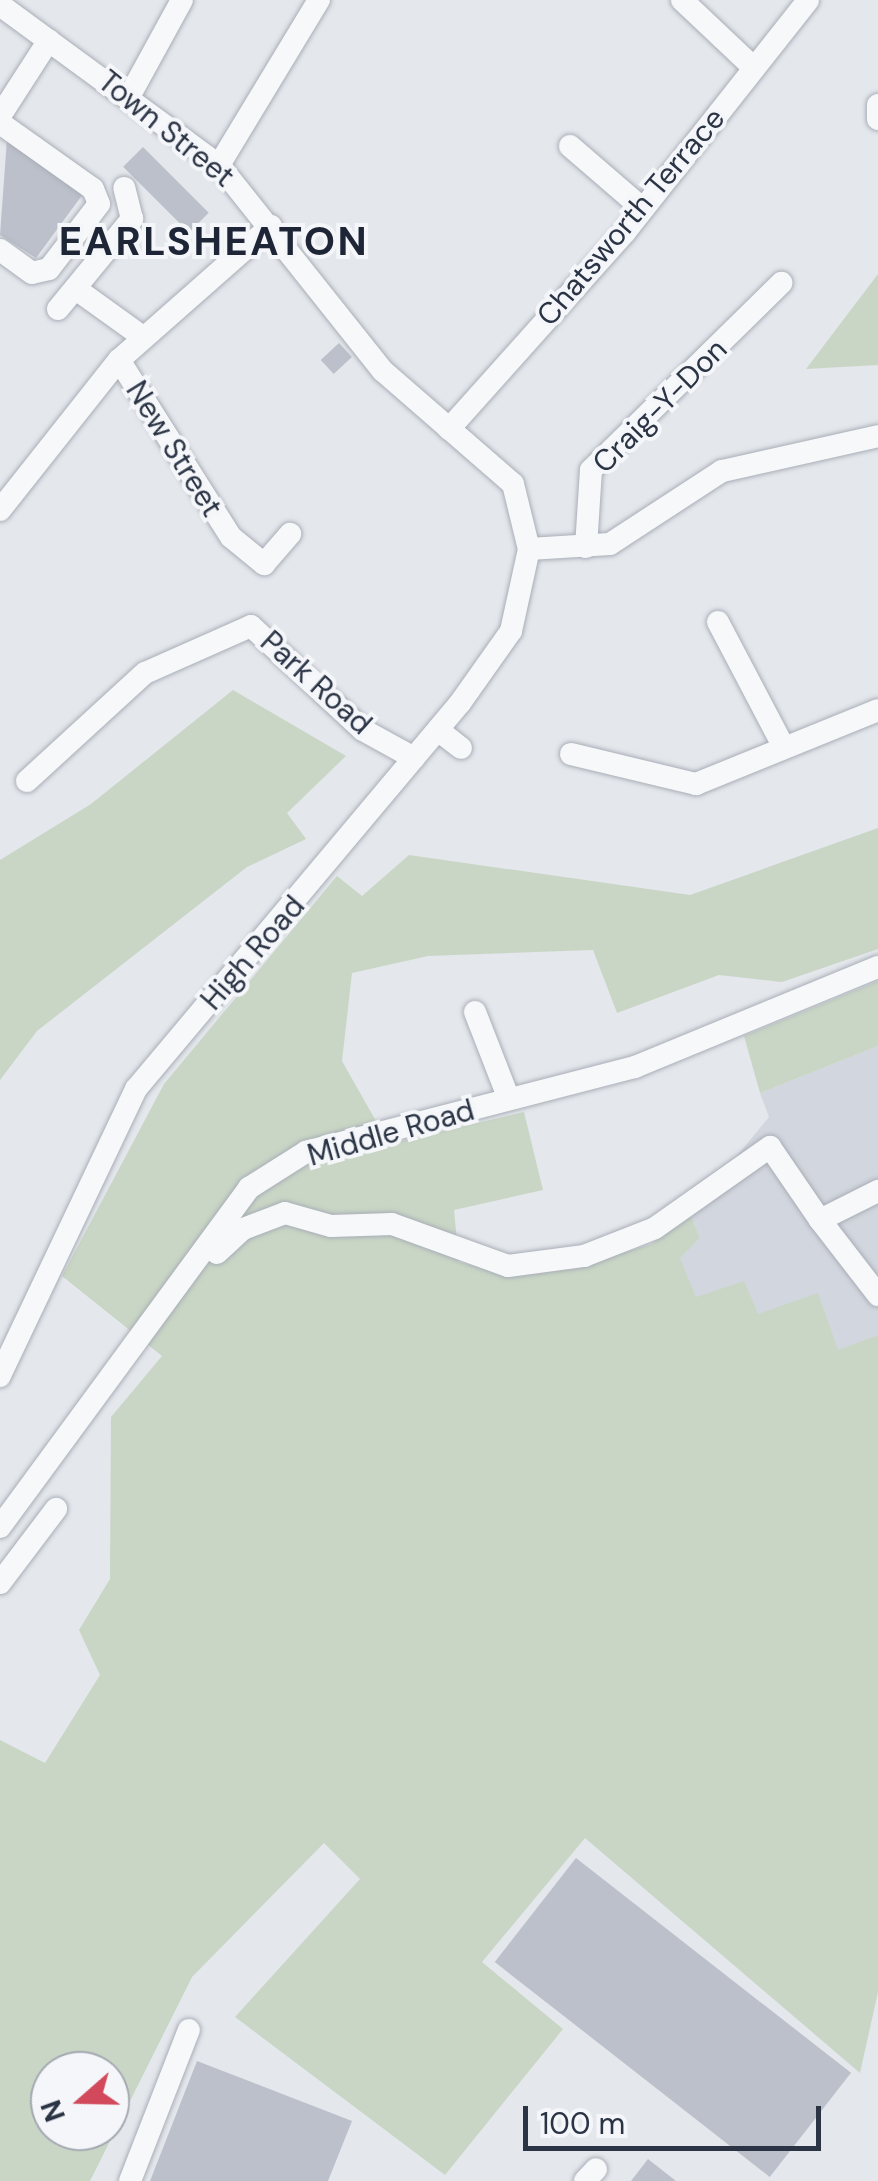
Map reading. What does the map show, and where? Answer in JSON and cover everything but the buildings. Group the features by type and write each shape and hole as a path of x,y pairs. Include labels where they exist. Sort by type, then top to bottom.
{"street":[{"path":"130,95 182,0"},
{"path":"219,165 318,0"},
{"path":"682,0 754,68"},
{"name":"Chatsworth Terrace","path":"449,429 643,209 808,0"},
{"name":"Town Street","path":"0,5 130,95 219,165 272,226 383,372 513,484 529,549"},
{"path":"0,250 32,272 49,269 99,204 93,189 0,119 49,40"},
{"path":"878,105 878,119"},
{"path":"570,146 643,209"},
{"path":"58,309 132,219 124,188"},
{"name":"New Street","path":"272,226 140,335 119,360 231,538 264,564 290,534"},
{"name":"Craig-Y-Don","path":"586,547 591,470 780,283"},
{"path":"76,289 140,335"},
{"path":"0,510 119,360"},
{"path":"529,549 586,547 645,527 722,471 878,436"},
{"name":"High Road","path":"0,1376 136,1089 438,730 511,631 529,549"},
{"path":"718,622 783,746"},
{"name":"Park Road","path":"26,781 145,672 251,626 363,730 414,758"},
{"path":"572,754 696,784 878,710"},
{"path":"438,730 461,748"},
{"name":"Middle Road","path":"0,1527 77,1413 152,1331 250,1188 306,1152 635,1067 878,967"},
{"path":"476,1012 508,1099"},
{"path":"152,1331 243,1228 285,1213 331,1226 392,1224 508,1266 584,1256 655,1228 770,1147 878,1295"},
{"path":"820,1220 878,1191"},
{"path":"0,1583 56,1509"},
{"path":"130,2181 189,2030"}],"shaded area":[{"path":"878,1046 878,1335 838,1351 696,1298 679,1257 700,1238 690,1213 769,1117 760,1093"}],"green space":[{"path":"878,274 878,365 806,369"},
{"path":"233,690 346,756 287,813 306,839 247,867 37,1031 0,1080 0,860 91,804"},
{"path":"878,828 878,949 782,982 719,975 617,1013 593,950 428,956 352,973 342,1061 389,1144 524,1112 543,1190 454,1210 459,1262 509,1275 590,1263 652,1244 690,1213 700,1238 680,1258 696,1297 744,1281 758,1314 818,1293 838,1350 878,1335 878,1992 860,2073 585,1838 482,1962 563,2029 445,2175 235,2017 360,1879 324,1843 192,1977 130,2101 130,2051 30,2051 30,2151 105,2151 90,2181 0,2181 0,1740 45,1763 100,1675 79,1630 110,1579 111,1417 162,1356 62,1276 164,1084 337,876 362,896 409,855 690,895"},
{"path":"878,981 878,1046 760,1093 744,1036"}],"district":[{"name":"EARLSHEATON","path":"214,241"}]}
